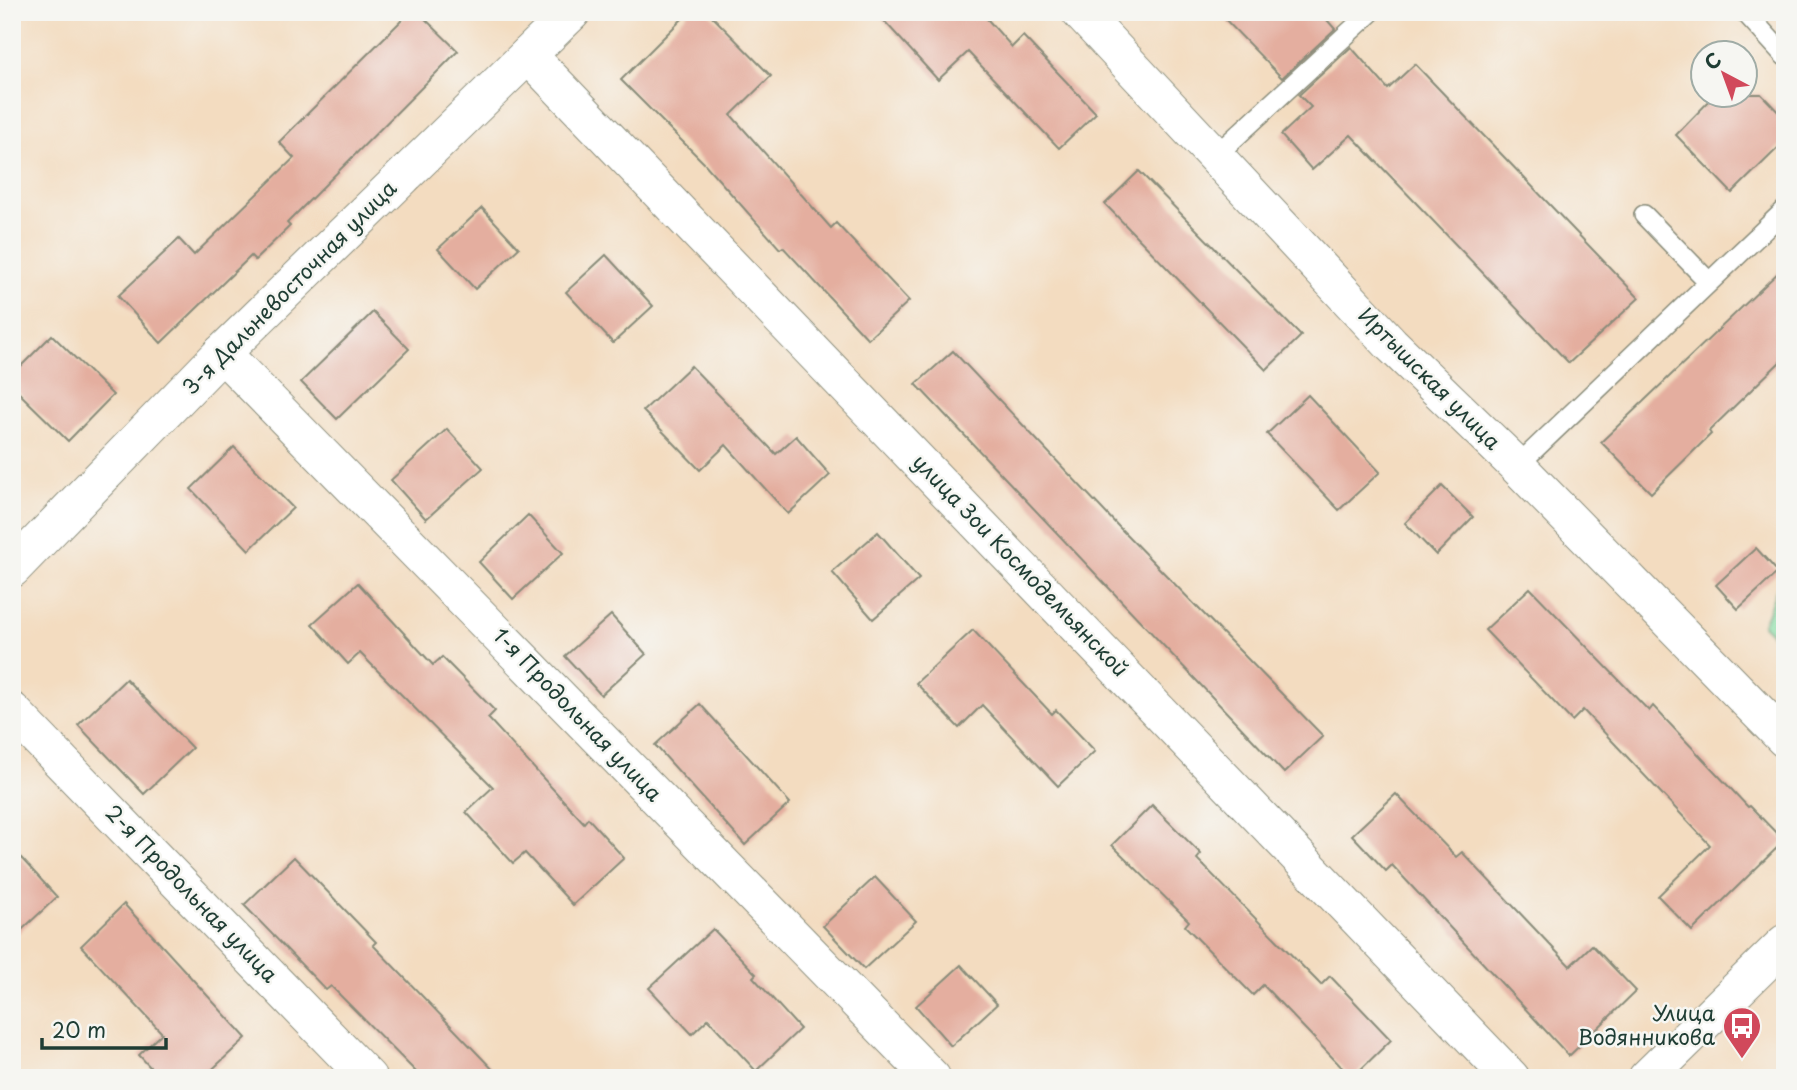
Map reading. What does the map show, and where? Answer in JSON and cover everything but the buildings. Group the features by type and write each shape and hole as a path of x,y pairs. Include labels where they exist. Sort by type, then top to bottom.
{"street":[{"name":"3-я Дальневосточная улица","path":"12,569 222,353 572,12"},
{"name":"Иртышская улица","path":"1080,12 1391,344 1517,466 1785,738"},
{"name":"улица Зои Космодемьянской","path":"528,55 1511,1078"},
{"name":"1-я Продольная улица","path":"222,353 932,1078"},
{"name":"2-я Продольная улица","path":"12,711 368,1078"},
{"path":"1647,1078 1785,943"}],"lane":[{"path":"1214,156 1371,12"},
{"path":"1745,12 1785,56"},
{"path":"1517,466 1785,210"},
{"path":"1644,215 1709,282"}],"green space":[{"path":"1785,567 1785,647 1763,625"}],"place":[{"name":"Улица Водянникова","path":"1742,1060"}]}
